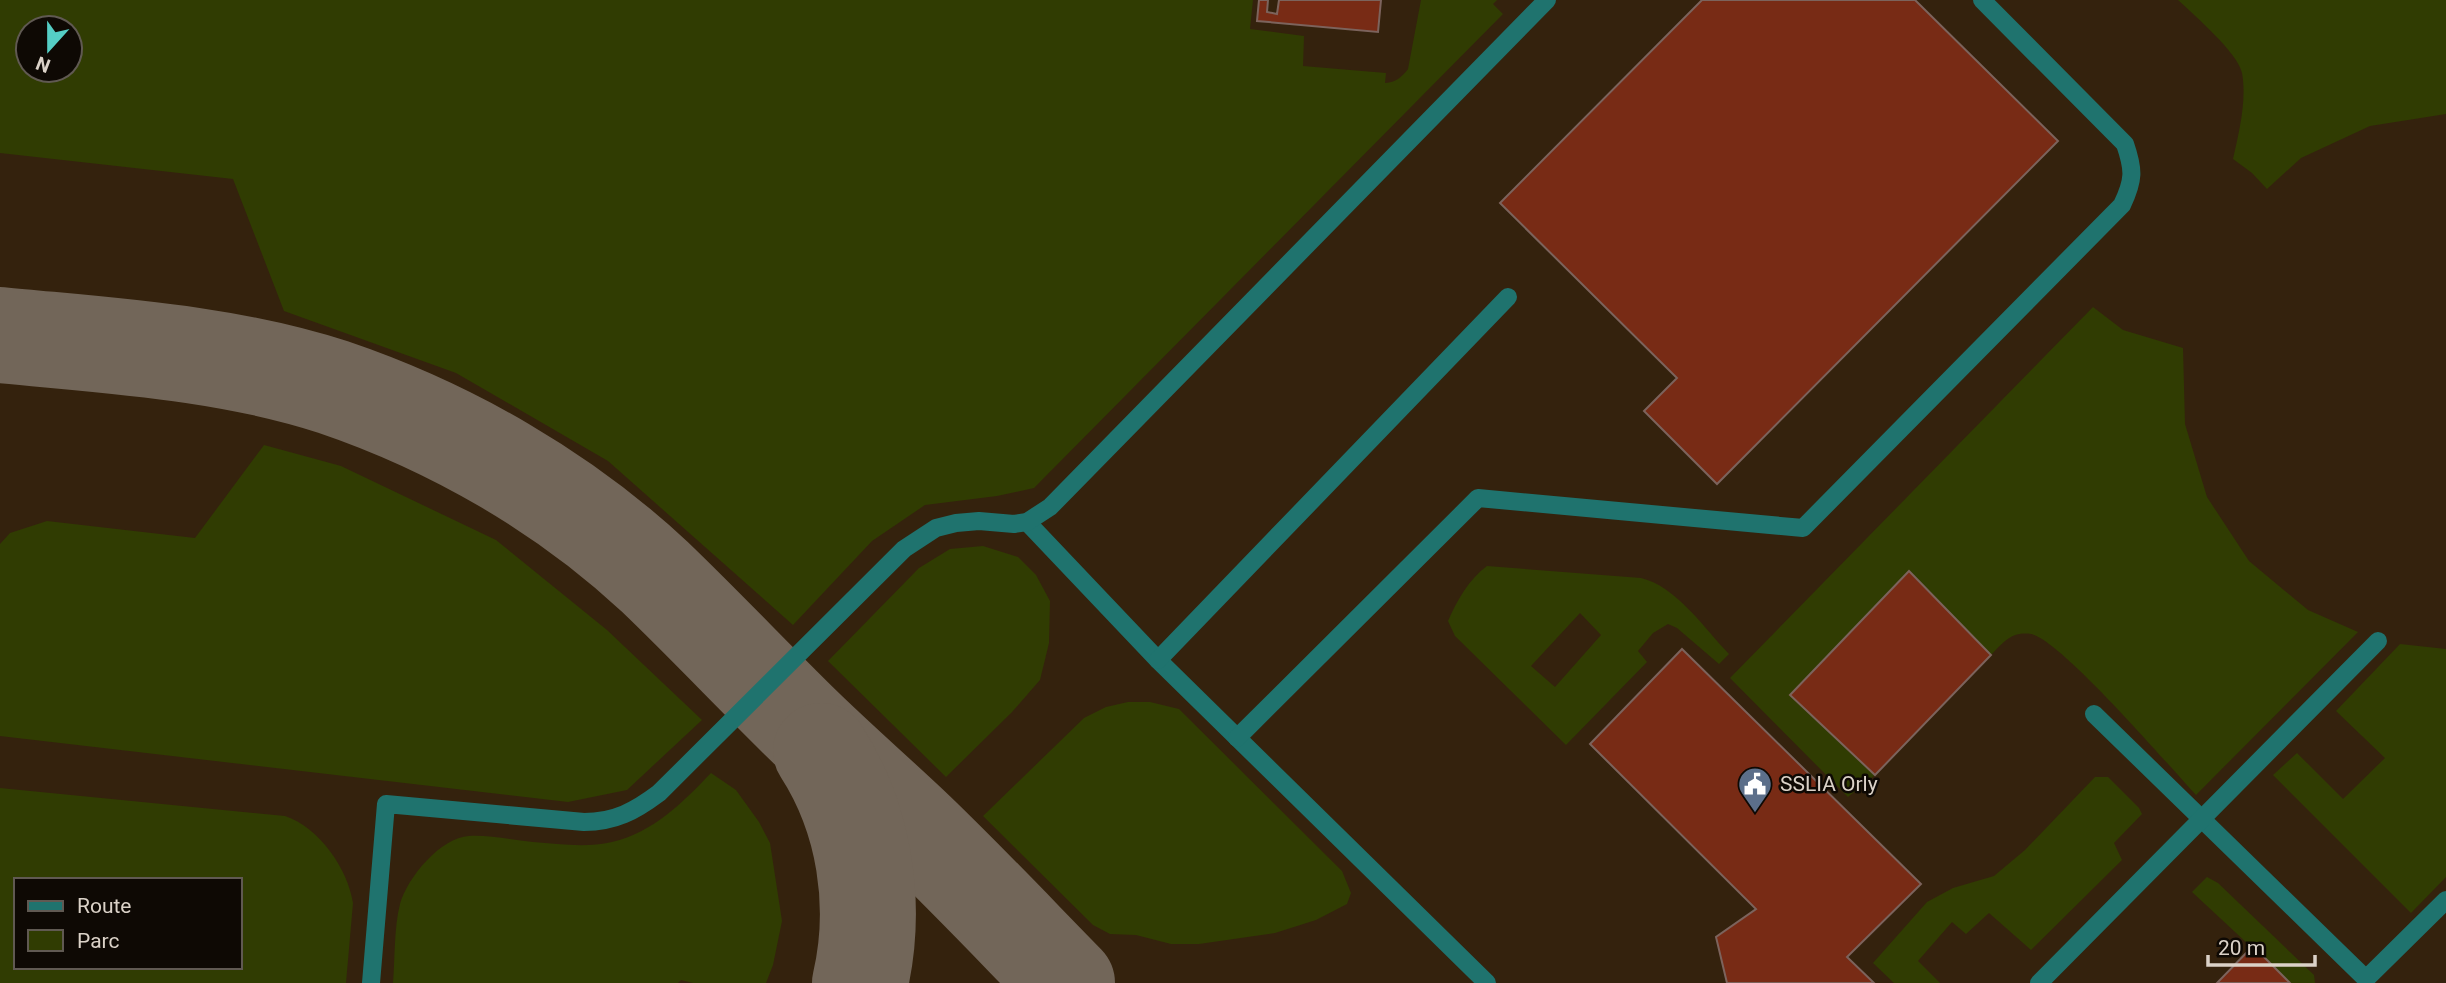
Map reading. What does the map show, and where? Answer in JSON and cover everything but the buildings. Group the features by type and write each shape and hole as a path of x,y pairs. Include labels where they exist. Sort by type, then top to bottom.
{"lane":[{"path":"371,983 386,804 584,822 606,821 625,815 659,793 904,549 936,528 957,523 1027,522 1038,516 1070,487 1548,0"},
{"path":"1237,738 1478,498 1803,528 2122,205 2132,184 2125,144 1982,0"},
{"path":"1158,660 1508,297"},
{"path":"1027,522 1158,660 1486,983"},
{"path":"2039,983 2378,641"},
{"path":"2094,714 2366,979 2446,900"}],"shaded area":[{"path":"0,0 2446,0 2446,983 0,983"}],"green space":[{"path":"0,0 1253,0 1250,29 1304,36 1303,66 1386,73 1385,83 1398,79 1408,69 1421,0 1497,0 1493,4 1503,14 1034,488 997,496 925,505 872,541 793,625 608,461 456,373 284,311 233,179 0,153"},
{"path":"2178,0 2446,0 2446,114 2370,126 2301,158 2267,189 2233,159 2243,105 2242,73 2239,65 2233,55"},
{"path":"2093,307 2123,330 2183,348 2185,424 2207,497 2249,561 2308,610 2358,632 2196,795 2089,680 2045,641 2031,634 2018,634 2008,639 1991,655 1909,571 1793,691 1875,775 1848,797 1730,678"},
{"path":"264,445 341,466 496,540 607,630 702,720 627,790 568,802 0,736 0,544 10,533 47,521 195,538"},
{"path":"983,546 1018,557 1036,575 1050,601 1049,643 1040,680 1012,712 946,777 828,661 919,568 950,549"},
{"path":"1487,566 1641,578 1678,599 1729,654 1719,664 1677,628 1668,624 1653,633 1638,651 1647,662 1566,745 1455,636 1448,621 1464,591 1474,577","holes":["1580,613 1601,635 1555,687 1531,666"]},
{"path":"2400,644 2446,649 2446,877 2411,913 2273,775 2297,753 2343,799 2385,758 2336,711"},
{"path":"1128,702 1150,702 1179,709 1342,871 1351,893 1347,904 1316,920 1275,933 1199,944 1171,944 1136,935 1110,934 1093,925 983,816 1084,718 1106,707"},
{"path":"711,773 736,790 770,843 782,921 773,965 766,983 693,983 681,980 678,983 393,983 400,904 418,871 447,843 469,836 572,845 612,842 654,824"},
{"path":"2095,777 2108,777 2142,814 2114,843 2122,860 2031,950 1989,913 1966,934 1952,922 1918,961 1940,983 1894,983 1873,963 1927,902 1953,888 1994,876 2025,850"},
{"path":"0,788 285,816 297,822 309,829 330,851 350,890 353,903 346,983 0,983"},
{"path":"2207,877 2218,883 2314,975 2315,983 2290,983 2192,892"}],"taxiway":[{"path":"0,335 168,352 292,375 377,403 463,442 504,465 583,517 655,577 802,724 936,850 1067,983"},
{"path":"821,751 848,805 864,863 868,923 860,983"}],"place":[{"name":"SSLIA Orly","path":"1755,814"}]}
